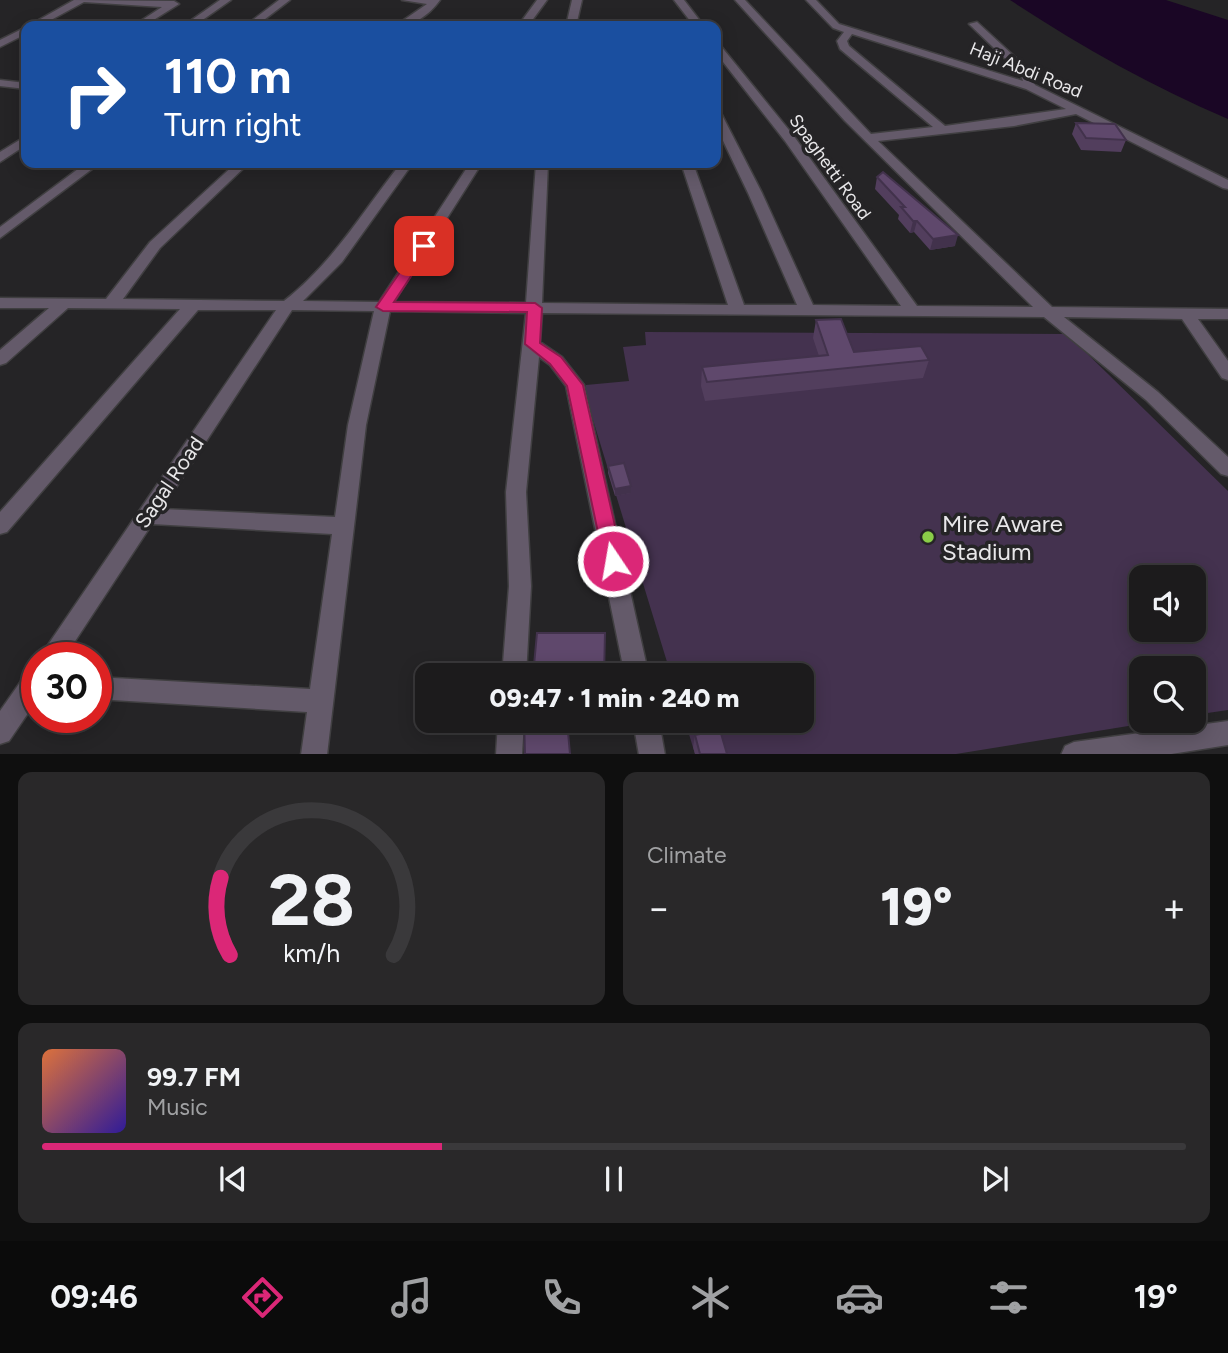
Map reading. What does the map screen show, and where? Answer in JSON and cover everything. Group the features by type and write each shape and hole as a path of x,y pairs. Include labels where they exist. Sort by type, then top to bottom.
{"street":[{"path":"42,21 82,0"},
{"path":"88,0 176,3"},
{"path":"195,21 226,0"},
{"path":"257,21 285,0"},
{"path":"407,0 434,1"},
{"path":"527,21 542,0"},
{"path":"571,21 577,0"},
{"path":"679,0 695,21"},
{"path":"740,0 869,138 1047,312 1152,397 1228,469"},
{"name":"Haji Abdi Road","path":"811,0 835,26 1030,87 1228,184"},
{"path":"408,21 427,10 434,1"},
{"path":"146,21 176,3"},
{"path":"974,24 1024,72 1030,87"},
{"path":"849,32 842,41 844,47 943,130"},
{"path":"0,44 21,33"},
{"name":"Spaghetti Road","path":"721,54 789,138 912,311"},
{"path":"721,70 732,69"},
{"path":"0,83 21,85"},
{"path":"869,138 1014,122 1081,110"},
{"path":"721,125 755,193 807,310"},
{"path":"0,158 21,143"},
{"path":"0,234 87,168"},
{"path":"111,304 155,245 238,168"},
{"name":"Sagal Road","path":"62,642 287,306 305,293 323,274 403,168"},
{"path":"314,754 357,425 383,307 473,168"},
{"path":"515,663 520,586 516,492 535,308 542,168"},
{"path":"689,168 738,310"},
{"path":"0,303 1228,314"},
{"path":"0,359 64,304"},
{"path":"0,526 193,305"},
{"path":"1186,313 1228,374"},
{"path":"532,344 556,361 575,385 634,663"},
{"path":"146,516 344,526"},
{"path":"112,689 225,698 295,698 321,702"},
{"path":"0,732 21,703"},
{"path":"509,754 510,733"},
{"path":"648,733 652,754"},
{"path":"1080,754 1228,733"}],"shaded area":[{"path":"1010,0 1166,0 1228,20 1228,119 1116,64"},
{"name":"Mire Aware Stadium","path":"645,332 1067,334 1228,491 1228,710 1206,713 1206,656 1129,656 1129,726 956,754 695,754 689,733 814,733 814,663 667,663 586,397 586,385 629,381 623,347 646,345"}],"building":[{"path":"1076,123 1115,124 1126,140 1086,138"},
{"path":"883,172 958,235 933,239 917,221 913,221 901,207 905,207 877,177"},
{"path":"841,319 854,352 921,346 929,360 707,382 702,367 828,355 816,320"},
{"path":"624,463 631,486 615,489 608,466"},
{"path":"537,633 605,633 604,663 534,663"},
{"path":"524,733 568,733 570,754 525,754"},
{"path":"721,733 727,754 700,754 695,735"}],"place":[{"name":"Mire Aware Stadium","path":"928,537"}],"route":[{"path":"424,246 383,307 535,308 532,344 556,361 575,385 613,561"}]}
